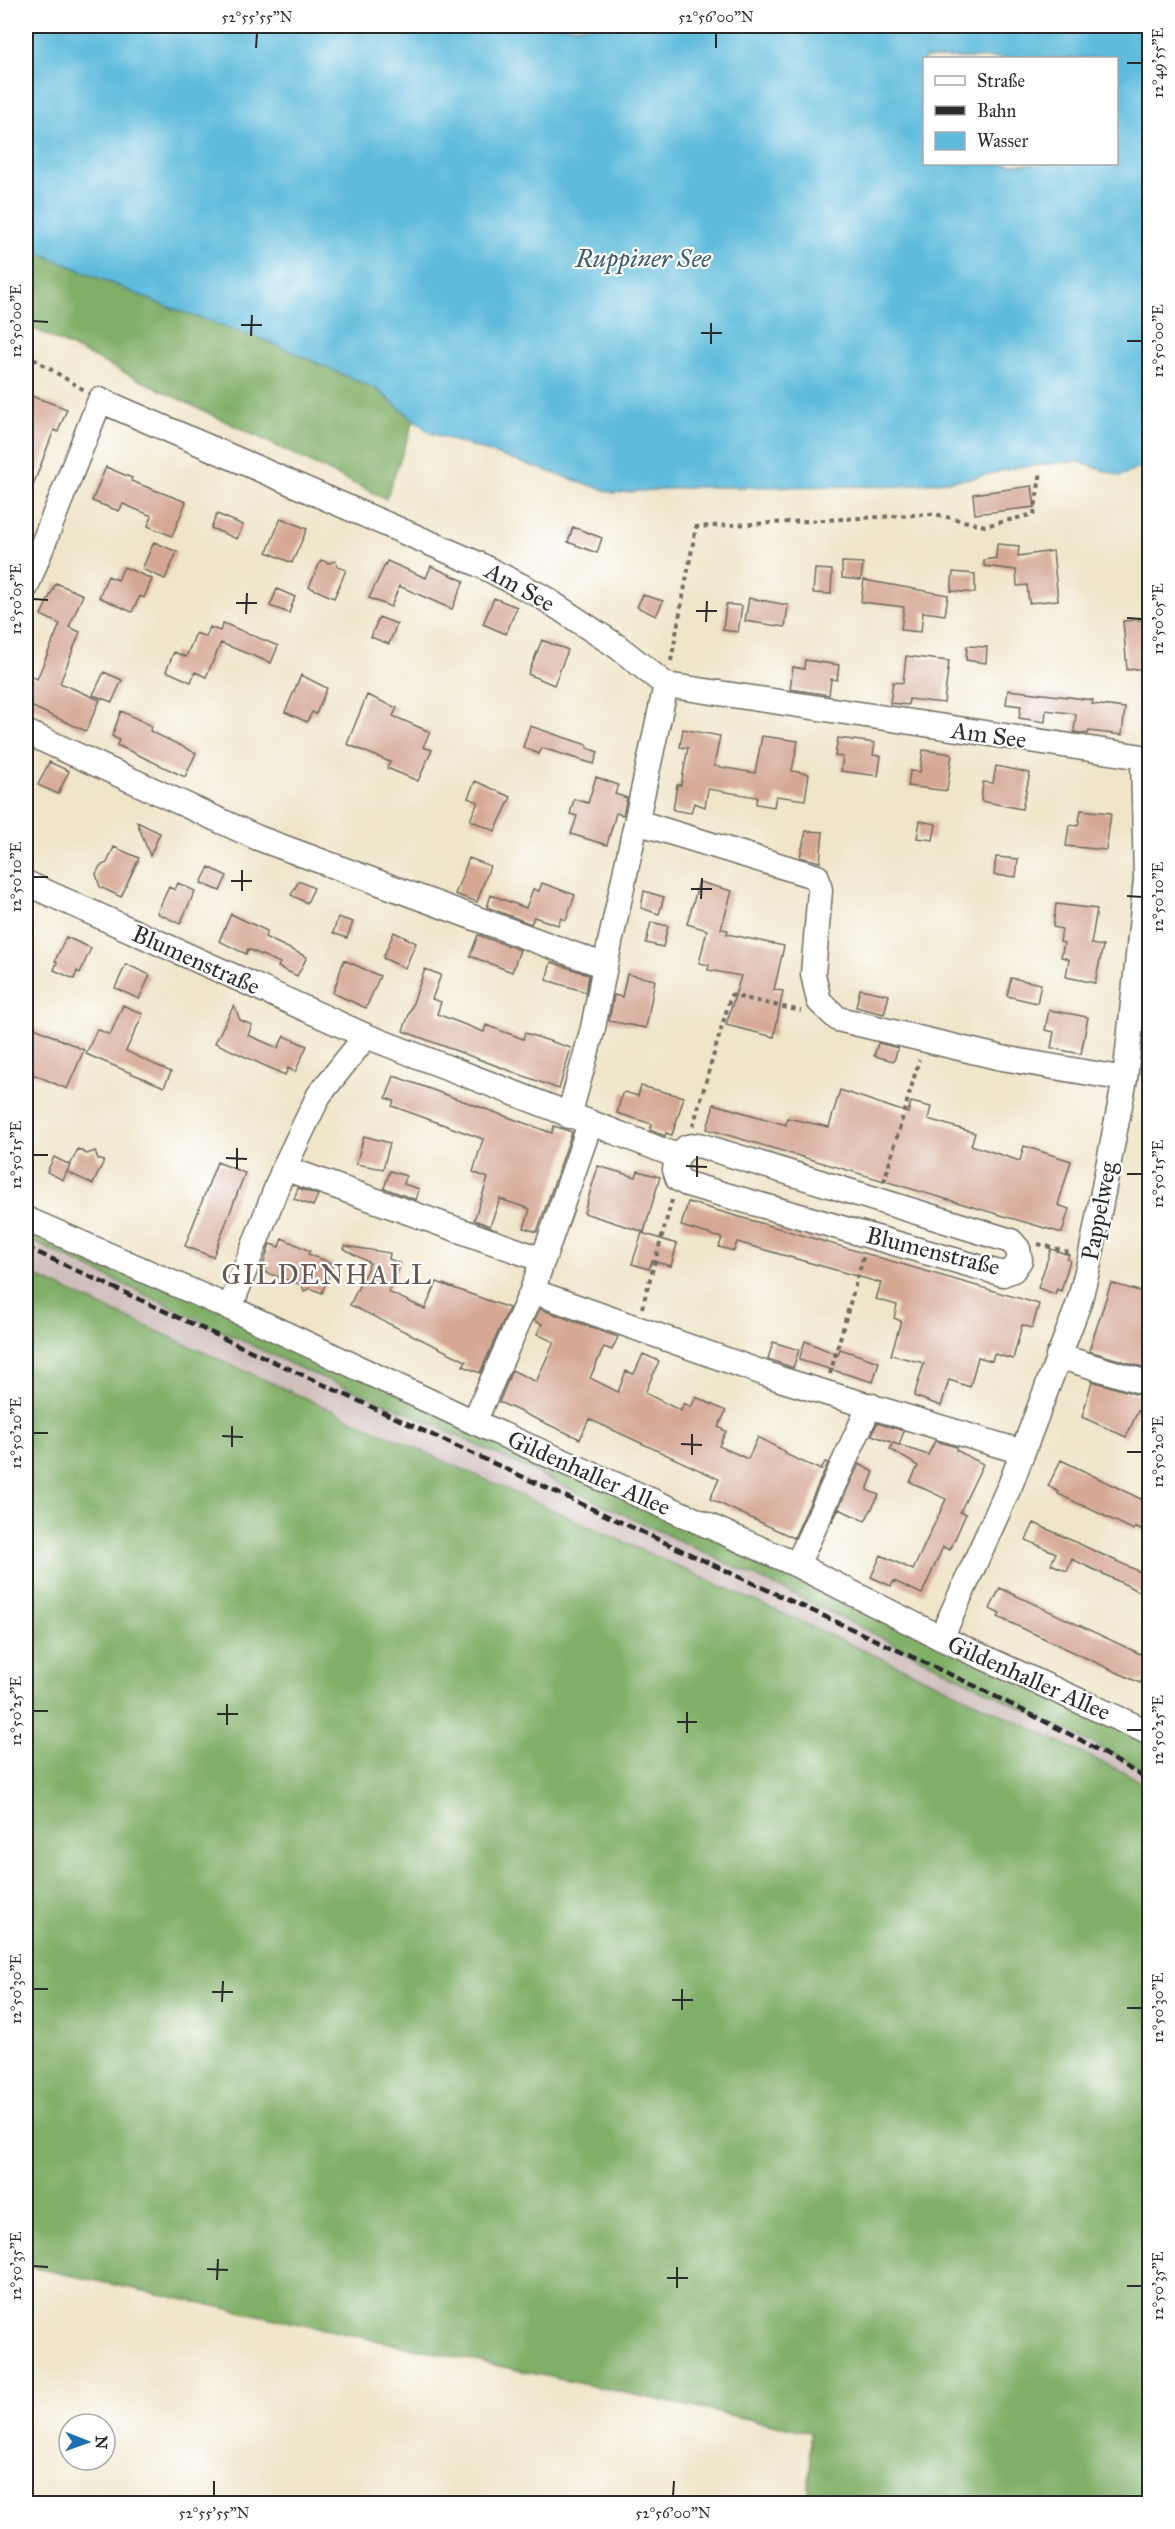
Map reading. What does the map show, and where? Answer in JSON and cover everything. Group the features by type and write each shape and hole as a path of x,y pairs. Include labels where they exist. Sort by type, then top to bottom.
{"street":[{"path":"26,587 100,400"},
{"name":"Am See","path":"100,400 478,564 541,596 618,647 666,685 1143,757"},
{"path":"474,1422 532,1291 543,1260 580,1120 593,1028 605,966 666,685"},
{"path":"26,732 258,838 605,966"},
{"name":"Pappelweg","path":"941,1638 1022,1452 1079,1303 1090,1259 1125,1079 1146,880 1143,757"},
{"path":"637,822 816,877 820,890 813,974 819,1000 838,1019 1002,1058 1125,1079"},
{"name":"Blumenstraße","path":"26,883 366,1036 869,1236 1003,1274 1013,1270 1020,1260 1018,1250 1011,1241 699,1145 681,1161"},
{"path":"230,1308 284,1168 319,1095 366,1036"},
{"path":"284,1168 543,1260"},
{"name":"Gildenhaller Allee","path":"26,1219 230,1308 474,1422 797,1565 941,1638 1149,1733"},
{"path":"532,1291 636,1329 825,1392 1022,1452"},
{"path":"1058,1356 1149,1384"},
{"path":"797,1565 870,1405"}],"path":[{"path":"26,354 100,400"},
{"path":"666,685 696,527 934,514 985,526 1034,514 1041,471"},
{"path":"636,1329 681,1161 731,995 806,1012"},
{"path":"879,1200 925,1040"},
{"path":"825,1392 869,1236"},
{"path":"1011,1241 1026,1241 1090,1259"}],"shaded area":[{"path":"26,1238 304,1370 407,1412 822,1608 1139,1765 1149,1772 1149,1790 1133,1777 934,1682 26,1272"}],"green space":[{"path":"26,250 42,254 163,305 272,343 376,389 414,420 386,499 26,325"},
{"path":"26,1218 1149,1736 1149,1772 822,1608 407,1412 304,1370 26,1238"},
{"path":"26,1272 934,1682 1133,1777 1149,1790 1149,2503 809,2503 810,2432 26,2266"}],"water":[{"name":"Ruppiner See","path":"26,26 1149,26 1149,464 1120,476 1076,461 1018,467 972,478 901,486 695,487 614,493 431,433 376,389 272,343 163,305 42,254 26,250"}],"building":[{"path":"26,394 67,409 58,432 54,430 27,501"},
{"path":"106,467 132,478 131,481 186,502 172,536 148,526 152,516 123,504 119,511 92,501"},
{"path":"1032,486 1035,507 975,514 973,494"},
{"path":"217,514 243,525 237,539 211,528"},
{"path":"281,518 307,529 292,563 267,552"},
{"path":"573,527 602,538 597,553 568,542"},
{"path":"154,542 177,552 165,579 142,569"},
{"path":"997,544 1019,546 1018,556 1053,551 1058,600 1029,603 1027,585 1017,586 1016,570 984,566 984,560 996,558"},
{"path":"321,560 329,563 335,561 338,567 346,570 334,598 309,587"},
{"path":"387,561 426,578 431,566 464,581 452,609 399,586 391,607 369,598"},
{"path":"842,562 863,563 861,580 842,578"},
{"path":"124,567 152,579 144,598 140,596 132,612 99,597 108,576 118,580"},
{"path":"815,569 832,570 831,594 813,593"},
{"path":"953,572 975,574 975,593 951,591"},
{"path":"864,580 948,595 945,615 923,612 921,632 901,630 904,607 861,602"},
{"path":"56,583 83,595 69,627 80,632 60,683 100,700 86,731 26,704 26,674 37,679 60,624 41,615"},
{"path":"277,589 295,597 289,613 270,606"},
{"path":"643,595 663,601 656,616 637,607"},
{"path":"494,598 517,607 506,634 483,624"},
{"path":"749,598 788,605 785,627 745,621"},
{"path":"726,604 742,606 738,632 723,630"},
{"path":"379,617 397,624 389,644 371,637"},
{"path":"1149,619 1149,668 1127,670 1123,621"},
{"path":"223,623 278,646 271,663 221,643 206,677 195,672 191,682 166,671 174,652 186,657 196,633 206,637 210,627 220,631"},
{"path":"542,640 568,650 554,685 528,674"},
{"path":"967,646 987,647 986,663 966,660"},
{"path":"906,656 949,661 944,703 909,699 908,705 890,703 893,682 903,683"},
{"path":"805,660 839,665 837,680 831,679 829,695 790,689 793,667 804,669"},
{"path":"104,672 122,680 112,702 93,695"},
{"path":"301,675 327,688 316,714 312,712 307,722 285,712"},
{"path":"1008,690 1093,700 1092,704 1125,708 1122,735 1089,731 1088,734 1074,732 1076,714 1046,710 1045,722 1019,718 1021,706 1006,704"},
{"path":"367,695 397,708 393,716 430,732 423,747 432,750 418,781 387,768 390,762 347,744"},
{"path":"121,711 152,726 150,731 196,753 185,777 117,745 119,740 112,736"},
{"path":"530,726 587,745 587,748 598,752 594,764 542,748 539,754 523,747"},
{"path":"683,729 720,736 714,766 755,773 762,736 798,741 792,771 809,774 805,800 776,796 774,807 756,804 757,797 708,789 705,807 694,803 691,813 673,810 677,785 681,785 688,748 680,747"},
{"path":"838,738 875,743 873,755 881,756 878,776 841,771 843,757 835,756"},
{"path":"923,750 952,754 947,791 908,786 910,771 920,772"},
{"path":"49,762 69,771 58,794 38,785"},
{"path":"996,766 1030,773 1022,809 981,801 983,782 993,783"},
{"path":"596,777 618,785 615,794 627,798 623,815 616,813 607,845 571,834 577,816 570,814 574,799 588,803"},
{"path":"475,781 511,797 495,831 470,820 478,802 468,798"},
{"path":"1081,810 1111,813 1106,850 1066,846 1069,825 1078,826"},
{"path":"920,821 936,824 933,840 917,838"},
{"path":"137,822 160,833 150,856"},
{"path":"806,831 823,832 820,862 800,857"},
{"path":"114,847 139,858 121,897 100,887 96,874 100,866 107,863"},
{"path":"996,857 1018,859 1016,877 994,875"},
{"path":"469,858 490,866 477,902 455,894"},
{"path":"209,867 227,876 220,891 201,883"},
{"path":"299,881 314,888 307,903 291,895"},
{"path":"699,882 732,891 721,929 728,930 727,934 784,946 774,990 783,991 774,1037 726,1025 741,976 708,970 709,965 699,963 707,930 687,924"},
{"path":"178,883 195,891 180,924 157,913 169,887 175,890"},
{"path":"542,883 575,895 566,920 561,918 558,925 534,917 531,924 487,907 491,895 526,908 533,889 539,891"},
{"path":"644,891 664,897 659,914 641,908"},
{"path":"1056,904 1097,909 1091,944 1103,946 1095,983 1066,977 1069,959 1061,957 1064,943 1060,942 1062,929 1053,927"},
{"path":"231,914 267,931 265,937 307,957 297,976 278,967 280,963 248,949 246,954 219,941"},
{"path":"338,917 353,922 347,938 333,933"},
{"path":"651,922 668,926 663,947 646,943"},
{"path":"394,932 416,943 405,968 383,958"},
{"path":"478,935 520,950 512,972 470,956"},
{"path":"66,937 91,948 80,973 77,971 74,979 54,970 57,962 55,961"},
{"path":"344,960 380,976 366,1008 333,993"},
{"path":"551,962 589,975 586,992 546,980"},
{"path":"126,964 150,975 139,999 115,988"},
{"path":"425,969 441,975 432,999 441,1002 437,1014 484,1032 486,1025 523,1039 525,1033 571,1048 559,1089 403,1031"},
{"path":"627,974 655,980 646,1028 609,1021 614,995 622,997"},
{"path":"1011,978 1041,984 1037,1003 1007,996"},
{"path":"860,989 889,995 884,1014 856,1007"},
{"path":"123,1005 143,1014 126,1051 171,1072 164,1087 86,1054 97,1029 110,1035"},
{"path":"234,1005 240,1020 252,1025 248,1035 278,1048 284,1036 307,1046 295,1072 288,1068 285,1075 215,1043"},
{"path":"1049,1010 1088,1017 1081,1054 1051,1048 1054,1032 1045,1030"},
{"path":"26,1024 84,1050 67,1089 26,1071"},
{"path":"878,1043 898,1048 894,1061 874,1056"},
{"path":"394,1076 552,1133 554,1126 572,1132 537,1232 524,1228 530,1209 500,1199 490,1226 474,1220 488,1178 473,1172 483,1139 392,1106 394,1101 386,1098"},
{"path":"641,1086 684,1097 672,1135 666,1133 665,1136 650,1130 652,1124 617,1113 622,1094 625,1092 638,1096"},
{"path":"840,1090 908,1113 911,1102 931,1107 928,1119 975,1133 971,1145 1020,1161 1024,1146 1071,1161 1058,1205 1069,1209 1062,1233 707,1129 714,1104 786,1125 787,1118 829,1127"},
{"path":"364,1136 390,1143 383,1169 356,1164"},
{"path":"78,1149 87,1154 95,1151 98,1159 104,1161 93,1184 67,1172"},
{"path":"54,1157 70,1165 63,1180 47,1172"},
{"path":"217,1162 245,1173 213,1257 185,1246"},
{"path":"598,1166 636,1177 638,1171 660,1177 644,1232 584,1213"},
{"path":"390,1171 406,1176 404,1184 419,1189 416,1200 384,1188"},
{"path":"298,1188 318,1195 313,1206 294,1199"},
{"path":"688,1202 1039,1304 1032,1328 1022,1325 1013,1359 994,1354 992,1361 978,1357 970,1387 949,1380 941,1406 914,1396 924,1363 891,1355 901,1321 894,1318 897,1305 876,1299 881,1283 737,1242 734,1251 719,1247 722,1238 681,1226"},
{"path":"642,1233 677,1244 671,1266 652,1261 649,1269 632,1264"},
{"path":"282,1238 310,1251 308,1254 333,1264 322,1293 310,1288 304,1291 302,1285 261,1271 270,1244 279,1247"},
{"path":"345,1246 390,1253 389,1259 401,1264 388,1292 425,1309 437,1282 509,1308 480,1373 463,1366 466,1361 350,1305 370,1263 344,1249"},
{"path":"1051,1249 1069,1255 1067,1259 1070,1260 1061,1291 1057,1289 1055,1294 1038,1288"},
{"path":"1111,1283 1149,1294 1149,1369 1089,1351"},
{"path":"540,1309 618,1337 612,1350 604,1347 590,1378 618,1392 626,1371 634,1374 643,1354 659,1361 645,1393 681,1411 684,1403 691,1407 696,1397 726,1411 718,1427 726,1431 719,1446 748,1459 758,1437 786,1452 785,1454 821,1470 825,1462 828,1463 794,1538 710,1499 719,1479 589,1419 580,1439 499,1402 512,1370 536,1382 554,1342 537,1334 542,1324 534,1321"},
{"path":"805,1341 838,1355 840,1349 879,1362 873,1382 799,1360"},
{"path":"773,1342 799,1350 793,1368 768,1359"},
{"path":"1092,1381 1149,1398 1149,1414 1138,1411 1126,1437 1082,1417"},
{"path":"877,1423 904,1431 899,1445 872,1435"},
{"path":"935,1441 957,1447 956,1450 983,1464 960,1512 966,1514 950,1550 943,1547 922,1594 894,1581 891,1586 871,1577 881,1555 913,1570 946,1499 910,1482 918,1466 890,1449 893,1443 928,1455"},
{"path":"1061,1460 1149,1503 1149,1534 1135,1527 1134,1530 1058,1494 1059,1492 1048,1486"},
{"path":"859,1464 874,1472 867,1490 879,1495 865,1521 839,1509 832,1522"},
{"path":"1034,1523 1149,1576 1149,1596 1072,1559 1067,1571 1051,1564 1056,1553 1026,1540"},
{"path":"1000,1588 1149,1658 1149,1684 1142,1680 1140,1683 998,1617 1000,1614 990,1609"}],"railway":[{"path":"26,1247 975,1686 1079,1739 1150,1781"}],"district":[{"name":"GILDENHALL","path":"327,1274"}]}
